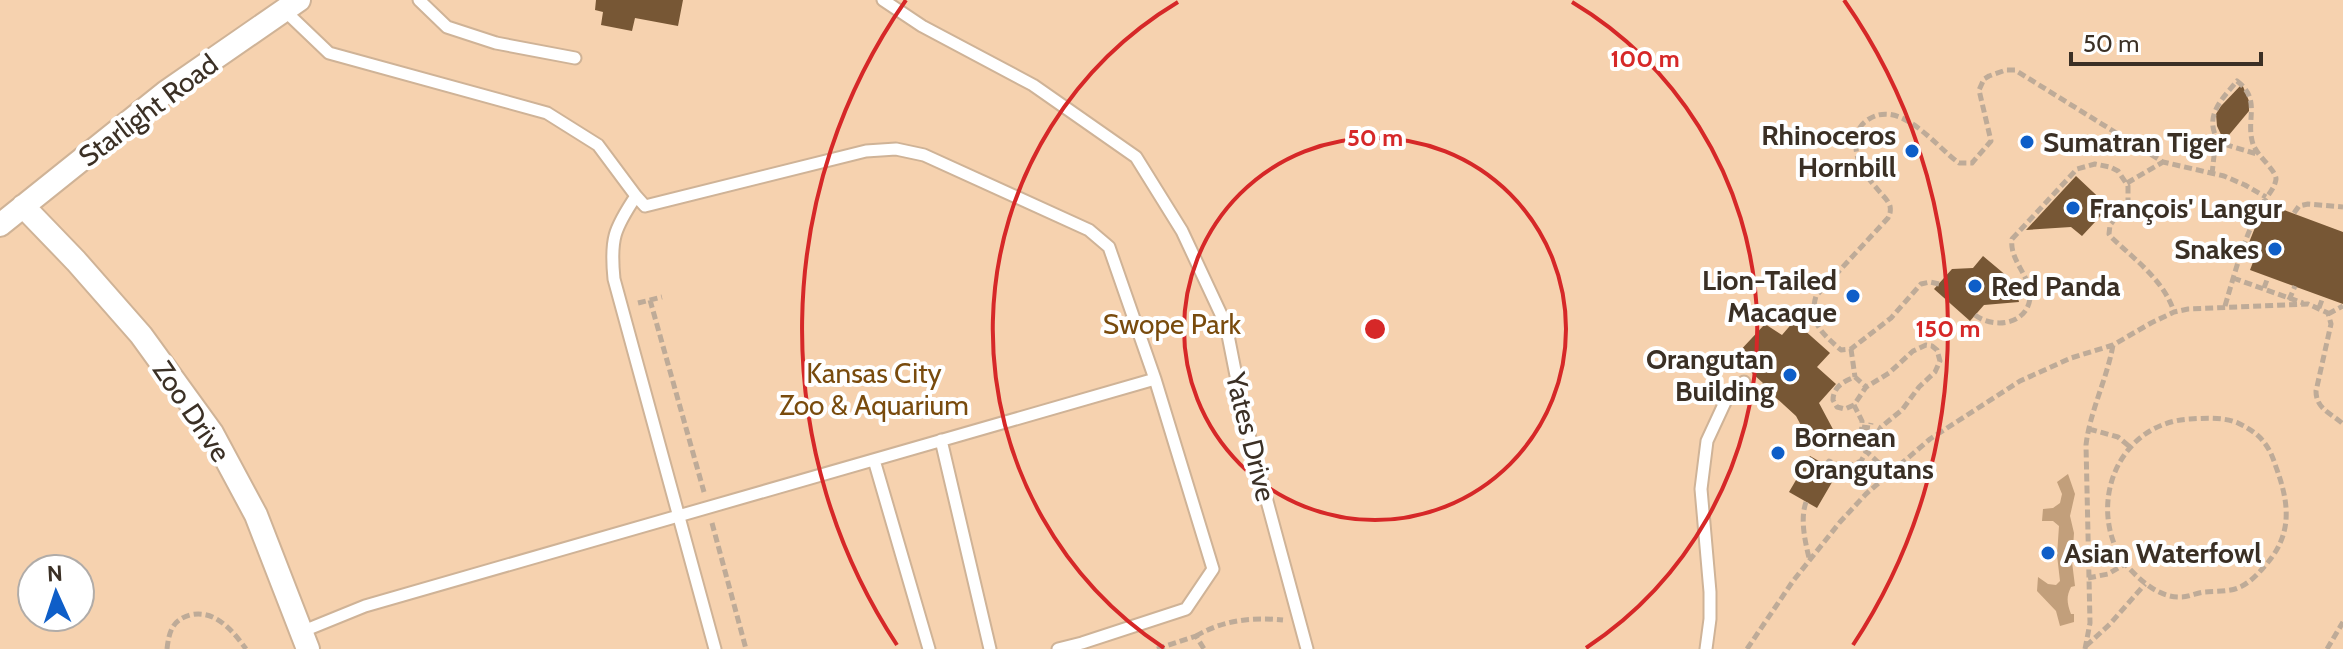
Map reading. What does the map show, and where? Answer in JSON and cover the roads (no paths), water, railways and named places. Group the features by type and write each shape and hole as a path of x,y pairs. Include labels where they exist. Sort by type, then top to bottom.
{"street":[{"name":"Starlight Road","path":"0,225 166,92 291,5"},
{"name":"Zoo Drive","path":"23,206 141,335 212,433 256,515 304,641"}],"lane":[{"path":"419,0 447,27 496,43 575,58"},
{"name":"Yates Drive","path":"883,0 922,26 1033,85 1136,157 1182,231 1226,325 1244,416 1307,649"},
{"path":"291,5 329,53 547,113 598,145 645,206 866,151 896,149 924,155 1089,230 1109,247 1155,379 1213,569 1186,609 1058,649"},
{"path":"636,196 616,226 611,257 614,279 715,649"},
{"path":"304,641 365,606 1155,379"},
{"path":"1706,649 1710,592 1701,489 1707,441 1726,400 1744,382"},
{"path":"941,440 990,649"},
{"path":"874,460 929,649"}],"place":[{"name":"Sumatran Tiger","path":"2027,142"},
{"name":"Rhinoceros Hornbill","path":"1912,151"},
{"name":"François' Langur","path":"2073,208"},
{"name":"Snakes","path":"2275,249"},
{"name":"Red Panda","path":"1975,286"},
{"name":"Lion-Tailed Macaque","path":"1853,296"},
{"name":"Orangutan Building","path":"1790,375"},
{"name":"Bornean Orangutans","path":"1778,453"},
{"name":"Asian Waterfowl","path":"2048,553"}],"park label":[{"name":"Swope Park","path":"1172,324"},
{"name":"Kansas City Zoo & Aquarium","path":"874,389"}]}
